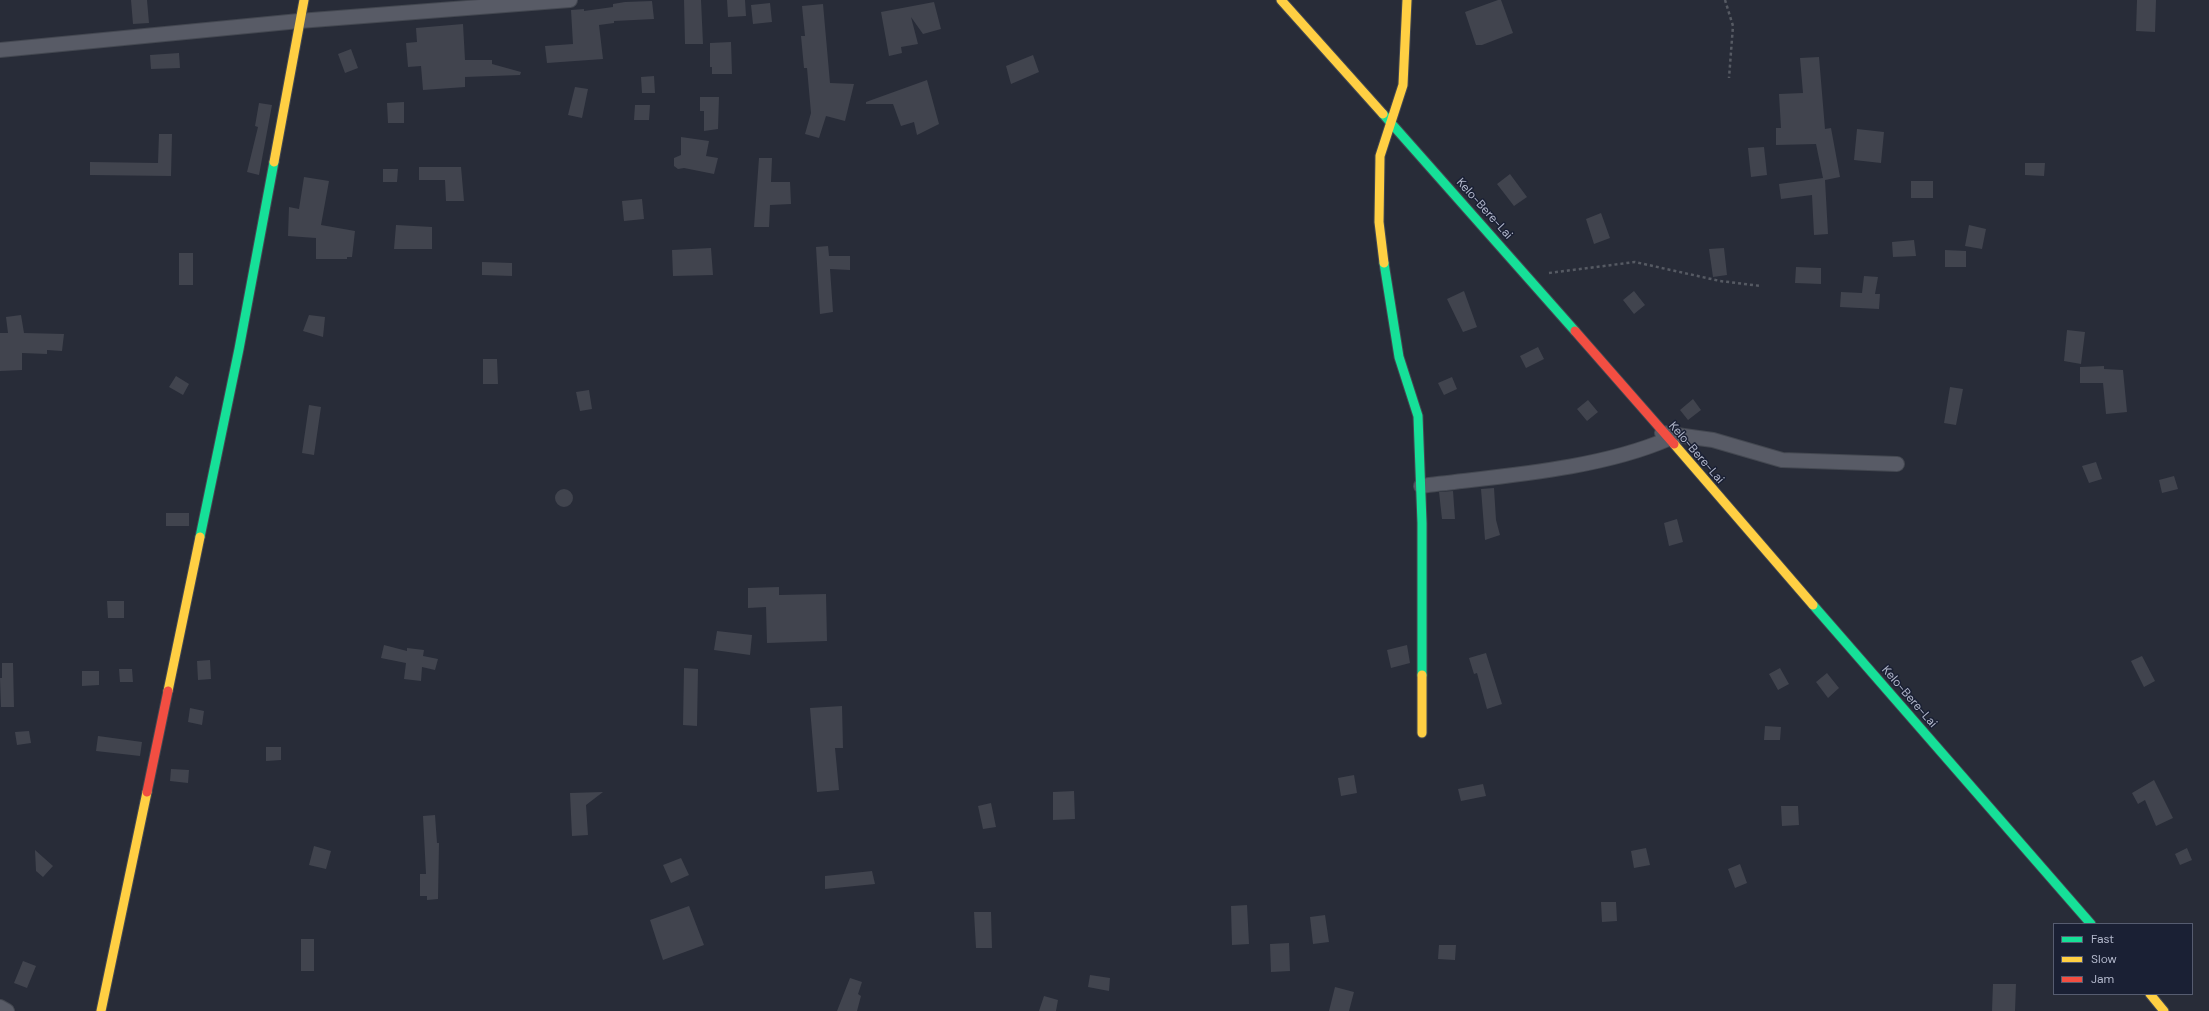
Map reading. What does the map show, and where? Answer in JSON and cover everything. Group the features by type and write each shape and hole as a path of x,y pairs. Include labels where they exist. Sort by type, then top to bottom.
{"street":[{"path":"101,1011 239,348 304,0"},
{"path":"0,50 299,21 570,0"},
{"name":"Kelo-Bere-Lai","path":"1281,0 1527,276 2090,923"},
{"path":"1407,0 1403,85 1380,156 1379,222 1382,253 1399,357 1418,416 1422,523 1422,733"},
{"path":"1421,486 1580,465 1649,447 1665,436 1713,440 1782,460 1897,464"},
{"path":"2151,995 2164,1011"},
{"path":"0,1007 7,1011"}],"path":[{"path":"1725,0 1733,26 1729,78"},
{"path":"1527,276 1635,262 1720,281 1761,286"}],"building":[{"path":"131,0 147,0 149,23 133,24"},
{"path":"684,0 701,0 703,44 685,44"},
{"path":"727,0 745,0 746,16 728,17"},
{"path":"1501,0 1513,33 1482,45 1476,45 1465,12"},
{"path":"2137,0 2156,0 2155,32 2136,31"},
{"path":"652,1 654,19 614,21 614,23 599,25 603,59 547,63 545,46 573,44 571,10 584,9 584,11 613,7 613,4 625,2"},
{"path":"934,2 941,29 923,34 911,17 918,44 901,47 902,53 889,56 881,12"},
{"path":"770,3 772,22 753,24 751,5"},
{"path":"823,4 830,83 854,84 845,121 826,116 819,138 805,134 811,113 807,68 804,68 801,36 805,36 802,6"},
{"path":"463,24 465,60 492,60 492,64 521,72 520,75 465,77 465,87 423,90 421,66 408,67 406,43 417,42 416,28"},
{"path":"731,42 732,74 712,74 712,67 710,67 710,43"},
{"path":"351,49 358,68 345,73 338,54"},
{"path":"179,53 180,68 151,69 150,55"},
{"path":"1033,55 1039,72 1011,84 1006,66"},
{"path":"1819,57 1825,129 1831,128 1840,177 1825,180 1828,234 1814,235 1812,195 1781,199 1779,184 1823,178 1816,144 1776,145 1776,128 1781,128 1779,94 1803,93 1800,58"},
{"path":"654,76 655,93 642,93 641,77"},
{"path":"927,80 939,124 917,135 914,122 901,126 893,104 866,104 866,102"},
{"path":"575,87 588,89 582,118 568,115"},
{"path":"700,97 719,97 718,129 704,131 704,111 700,111"},
{"path":"404,102 404,123 388,123 387,103"},
{"path":"259,103 272,105 259,175 247,172 258,127 255,126"},
{"path":"635,105 650,105 649,120 634,120"},
{"path":"1857,129 1884,132 1881,163 1854,160"},
{"path":"159,134 172,134 171,176 90,175 90,162 158,163"},
{"path":"681,137 709,141 706,156 718,158 714,174 684,168 678,169 674,166 674,158 681,155"},
{"path":"1764,147 1767,175 1751,177 1748,148"},
{"path":"759,158 772,158 771,182 790,182 791,204 770,205 769,227 754,227"},
{"path":"2025,163 2045,163 2044,176 2025,175"},
{"path":"419,167 461,167 464,201 446,201 445,180 419,180"},
{"path":"383,169 398,169 397,182 383,182"},
{"path":"1510,174 1527,197 1514,206 1497,184"},
{"path":"304,177 329,181 321,225 355,231 352,257 347,257 347,259 316,259 316,238 288,236 289,207 299,209"},
{"path":"1911,181 1933,181 1933,198 1911,198"},
{"path":"642,199 644,219 624,221 622,201"},
{"path":"1601,213 1610,238 1594,244 1586,219"},
{"path":"396,225 432,227 432,249 394,249"},
{"path":"1969,225 1986,229 1982,249 1965,246"},
{"path":"1914,240 1916,256 1893,257 1892,242"},
{"path":"828,246 829,256 850,256 850,270 830,269 833,312 820,314 816,247"},
{"path":"711,248 713,275 673,276 672,250"},
{"path":"1724,248 1727,275 1713,277 1709,249"},
{"path":"1945,250 1966,251 1966,267 1945,267"},
{"path":"179,253 193,253 193,285 179,285"},
{"path":"482,262 512,263 512,276 482,275"},
{"path":"1796,267 1821,268 1821,284 1795,283"},
{"path":"1864,276 1878,277 1875,294 1880,294 1879,309 1840,307 1841,292 1862,293"},
{"path":"1464,291 1477,327 1463,332 1447,299"},
{"path":"1634,291 1645,305 1634,314 1623,300"},
{"path":"21,315 24,333 64,334 62,351 47,350 47,354 22,353 22,370 0,371 0,333 8,333 6,317"},
{"path":"309,315 325,317 323,337 303,331"},
{"path":"2067,330 2085,332 2081,364 2064,361"},
{"path":"1538,347 1544,359 1526,368 1520,356"},
{"path":"483,359 497,359 498,384 483,384"},
{"path":"2104,366 2104,369 2123,370 2127,412 2106,414 2103,383 2080,383 2080,367"},
{"path":"176,376 189,384 183,395 169,387"},
{"path":"1452,377 1457,389 1444,395 1438,383"},
{"path":"1950,387 1963,389 1956,425 1944,423"},
{"path":"589,390 592,409 580,411 576,392"},
{"path":"1693,399 1701,410 1688,420 1680,410"},
{"path":"1588,400 1598,412 1587,421 1577,409"},
{"path":"309,405 321,407 314,455 302,453"},
{"path":"2096,462 2102,479 2089,483 2082,466"},
{"path":"2174,476 2178,489 2162,493 2159,480"},
{"path":"1494,488 1496,520 1500,535 1485,540 1481,489"},
{"path":"564,489 570,492 573,498 570,504 564,507 558,504 555,498 558,492"},
{"path":"1453,491 1455,519 1442,519 1439,492"},
{"path":"166,513 189,513 189,526 166,526"},
{"path":"1677,519 1683,542 1669,546 1664,523"},
{"path":"779,587 779,595 826,594 827,641 767,643 766,607 748,608 748,588"},
{"path":"107,601 124,601 124,618 108,618"},
{"path":"717,631 752,635 750,655 714,650"},
{"path":"384,645 407,651 407,648 424,650 423,656 438,659 435,670 422,667 421,681 404,679 406,663 381,658"},
{"path":"1407,645 1410,663 1391,668 1387,650"},
{"path":"1486,653 1502,704 1487,709 1477,673 1474,674 1469,658"},
{"path":"2142,656 2155,681 2144,687 2131,661"},
{"path":"210,660 211,679 198,680 197,661"},
{"path":"2,663 13,663 14,707 1,707 0,678 2,678"},
{"path":"684,668 698,669 697,726 683,725"},
{"path":"1780,668 1789,684 1778,690 1769,674"},
{"path":"119,669 132,669 133,682 120,682"},
{"path":"82,671 99,671 99,685 82,686"},
{"path":"1827,673 1839,688 1828,698 1816,682"},
{"path":"842,706 843,748 835,748 839,790 817,792 810,708"},
{"path":"190,708 204,711 202,725 188,722"},
{"path":"1765,726 1781,727 1780,740 1764,740"},
{"path":"29,731 31,743 17,745 15,732"},
{"path":"98,736 142,742 140,756 96,751"},
{"path":"266,747 281,747 281,760 266,761"},
{"path":"171,769 189,770 188,783 170,781"},
{"path":"1354,775 1357,793 1341,796 1338,778"},
{"path":"2154,780 2173,818 2156,826 2145,800 2138,804 2132,793"},
{"path":"1483,784 1486,796 1461,801 1458,789"},
{"path":"1074,791 1075,819 1053,820 1053,792"},
{"path":"603,792 586,805 588,835 572,836 570,793"},
{"path":"991,803 996,827 983,829 978,806"},
{"path":"1781,806 1798,806 1799,825 1782,826"},
{"path":"435,815 437,843 439,843 438,899 427,900 427,896 420,896 420,874 426,874 423,816"},
{"path":"314,846 331,851 326,869 309,865"},
{"path":"1646,848 1650,865 1634,868 1631,851"},
{"path":"2187,848 2192,860 2180,865 2175,854"},
{"path":"35,850 53,866 43,877 36,871"},
{"path":"681,858 689,875 671,883 663,865"},
{"path":"1740,864 1747,883 1735,888 1728,869"},
{"path":"872,871 875,884 825,889 825,876"},
{"path":"1601,902 1616,902 1617,921 1602,922"},
{"path":"1247,905 1249,944 1232,945 1231,906"},
{"path":"689,906 704,945 663,960 650,920"},
{"path":"974,912 991,912 992,948 976,948"},
{"path":"1325,915 1329,942 1313,944 1310,917"},
{"path":"301,939 314,939 314,971 301,971"},
{"path":"1289,943 1290,971 1271,972 1270,944"},
{"path":"1439,945 1456,945 1455,960 1438,959"},
{"path":"23,961 36,966 27,988 14,983"},
{"path":"1090,975 1110,978 1109,991 1088,987"},
{"path":"850,978 862,982 858,994 861,996 857,1011 837,1011"},
{"path":"1993,984 2016,984 2015,1011 1992,1011"},
{"path":"1335,987 1354,992 1349,1011 1329,1011"},
{"path":"1044,996 1058,1000 1056,1011 1039,1011"}],"traffic: fast":[{"path":"1383,114 1575,331"},
{"path":"200,537 239,349 274,162"},
{"path":"1384,263 1399,357 1418,416 1422,523 1422,675"},
{"path":"1813,605 2090,923"}],"traffic: slow":[{"path":"274,162 304,0"},
{"path":"1281,0 1383,114"},
{"path":"1384,263 1379,222 1380,156 1403,85 1407,0"},
{"path":"1674,444 1813,605"},
{"path":"168,691 200,537"},
{"path":"1422,675 1422,733"},
{"path":"101,1011 147,792"},
{"path":"2151,995 2164,1011"}],"traffic: jam":[{"path":"1575,331 1674,444"},
{"path":"147,792 168,691"}]}
